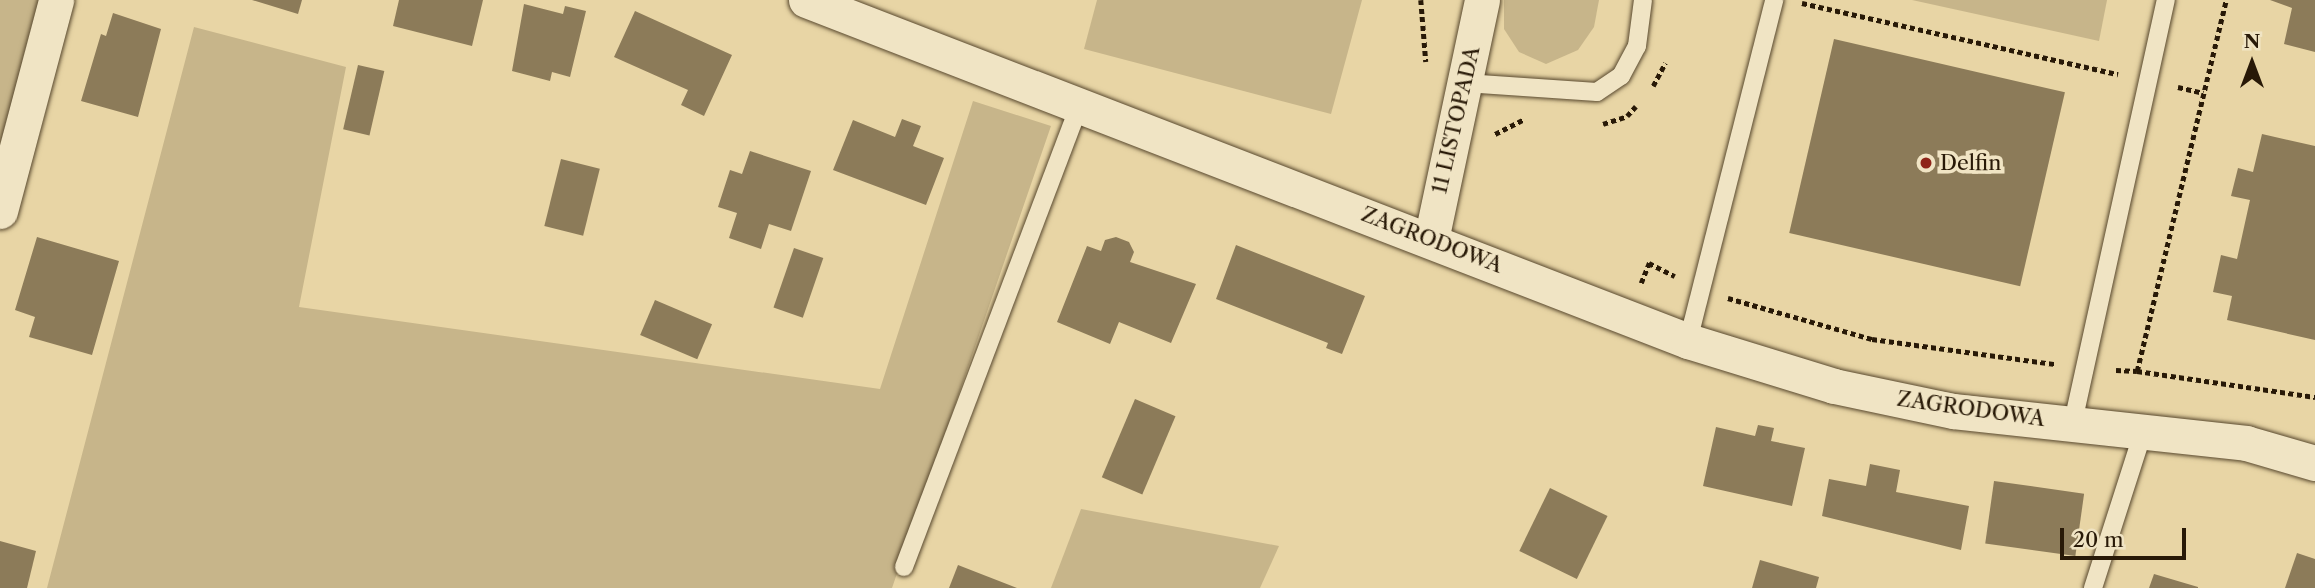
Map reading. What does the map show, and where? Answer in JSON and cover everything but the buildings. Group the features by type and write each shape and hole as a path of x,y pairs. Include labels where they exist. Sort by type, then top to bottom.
{"street":[{"path":"0,211 56,0"},
{"name":"ZAGRODOWA","path":"806,0 1688,341 1834,386 1953,411 2144,429 2246,443 2315,463"},
{"name":"11 LISTOPADA","path":"1430,240 1482,0"}],"lane":[{"path":"1465,83 1597,92 1621,76 1632,56 1643,0"},
{"path":"1688,341 1774,0"},
{"name":"ZAGRODOWA","path":"2073,422 2166,0"},
{"path":"904,567 1079,106"},
{"path":"2093,588 2144,429"}],"path":[{"path":"1787,0 2204,93"},
{"path":"2137,371 2226,0"},
{"path":"1598,124 1627,116 1663,74 1667,50"},
{"path":"1489,147 1492,136 1522,119 1535,120"},
{"path":"1637,296 1648,263 1702,290 1872,339 2084,369 2137,371 2315,397"}],"shaded area":[{"path":"0,0 41,0 0,146"},
{"path":"1097,0 1362,0 1331,114 1084,49"},
{"path":"1504,0 1599,0 1594,27 1578,50 1546,64 1519,52 1504,29"},
{"path":"1912,0 2107,0 2099,41"},
{"path":"194,27 346,67 299,307 880,389 973,101 1051,126 892,588 47,588"},
{"path":"1081,509 1279,546 1260,588 1051,588"}],"place":[{"name":"Delfin","path":"1926,163"}]}
